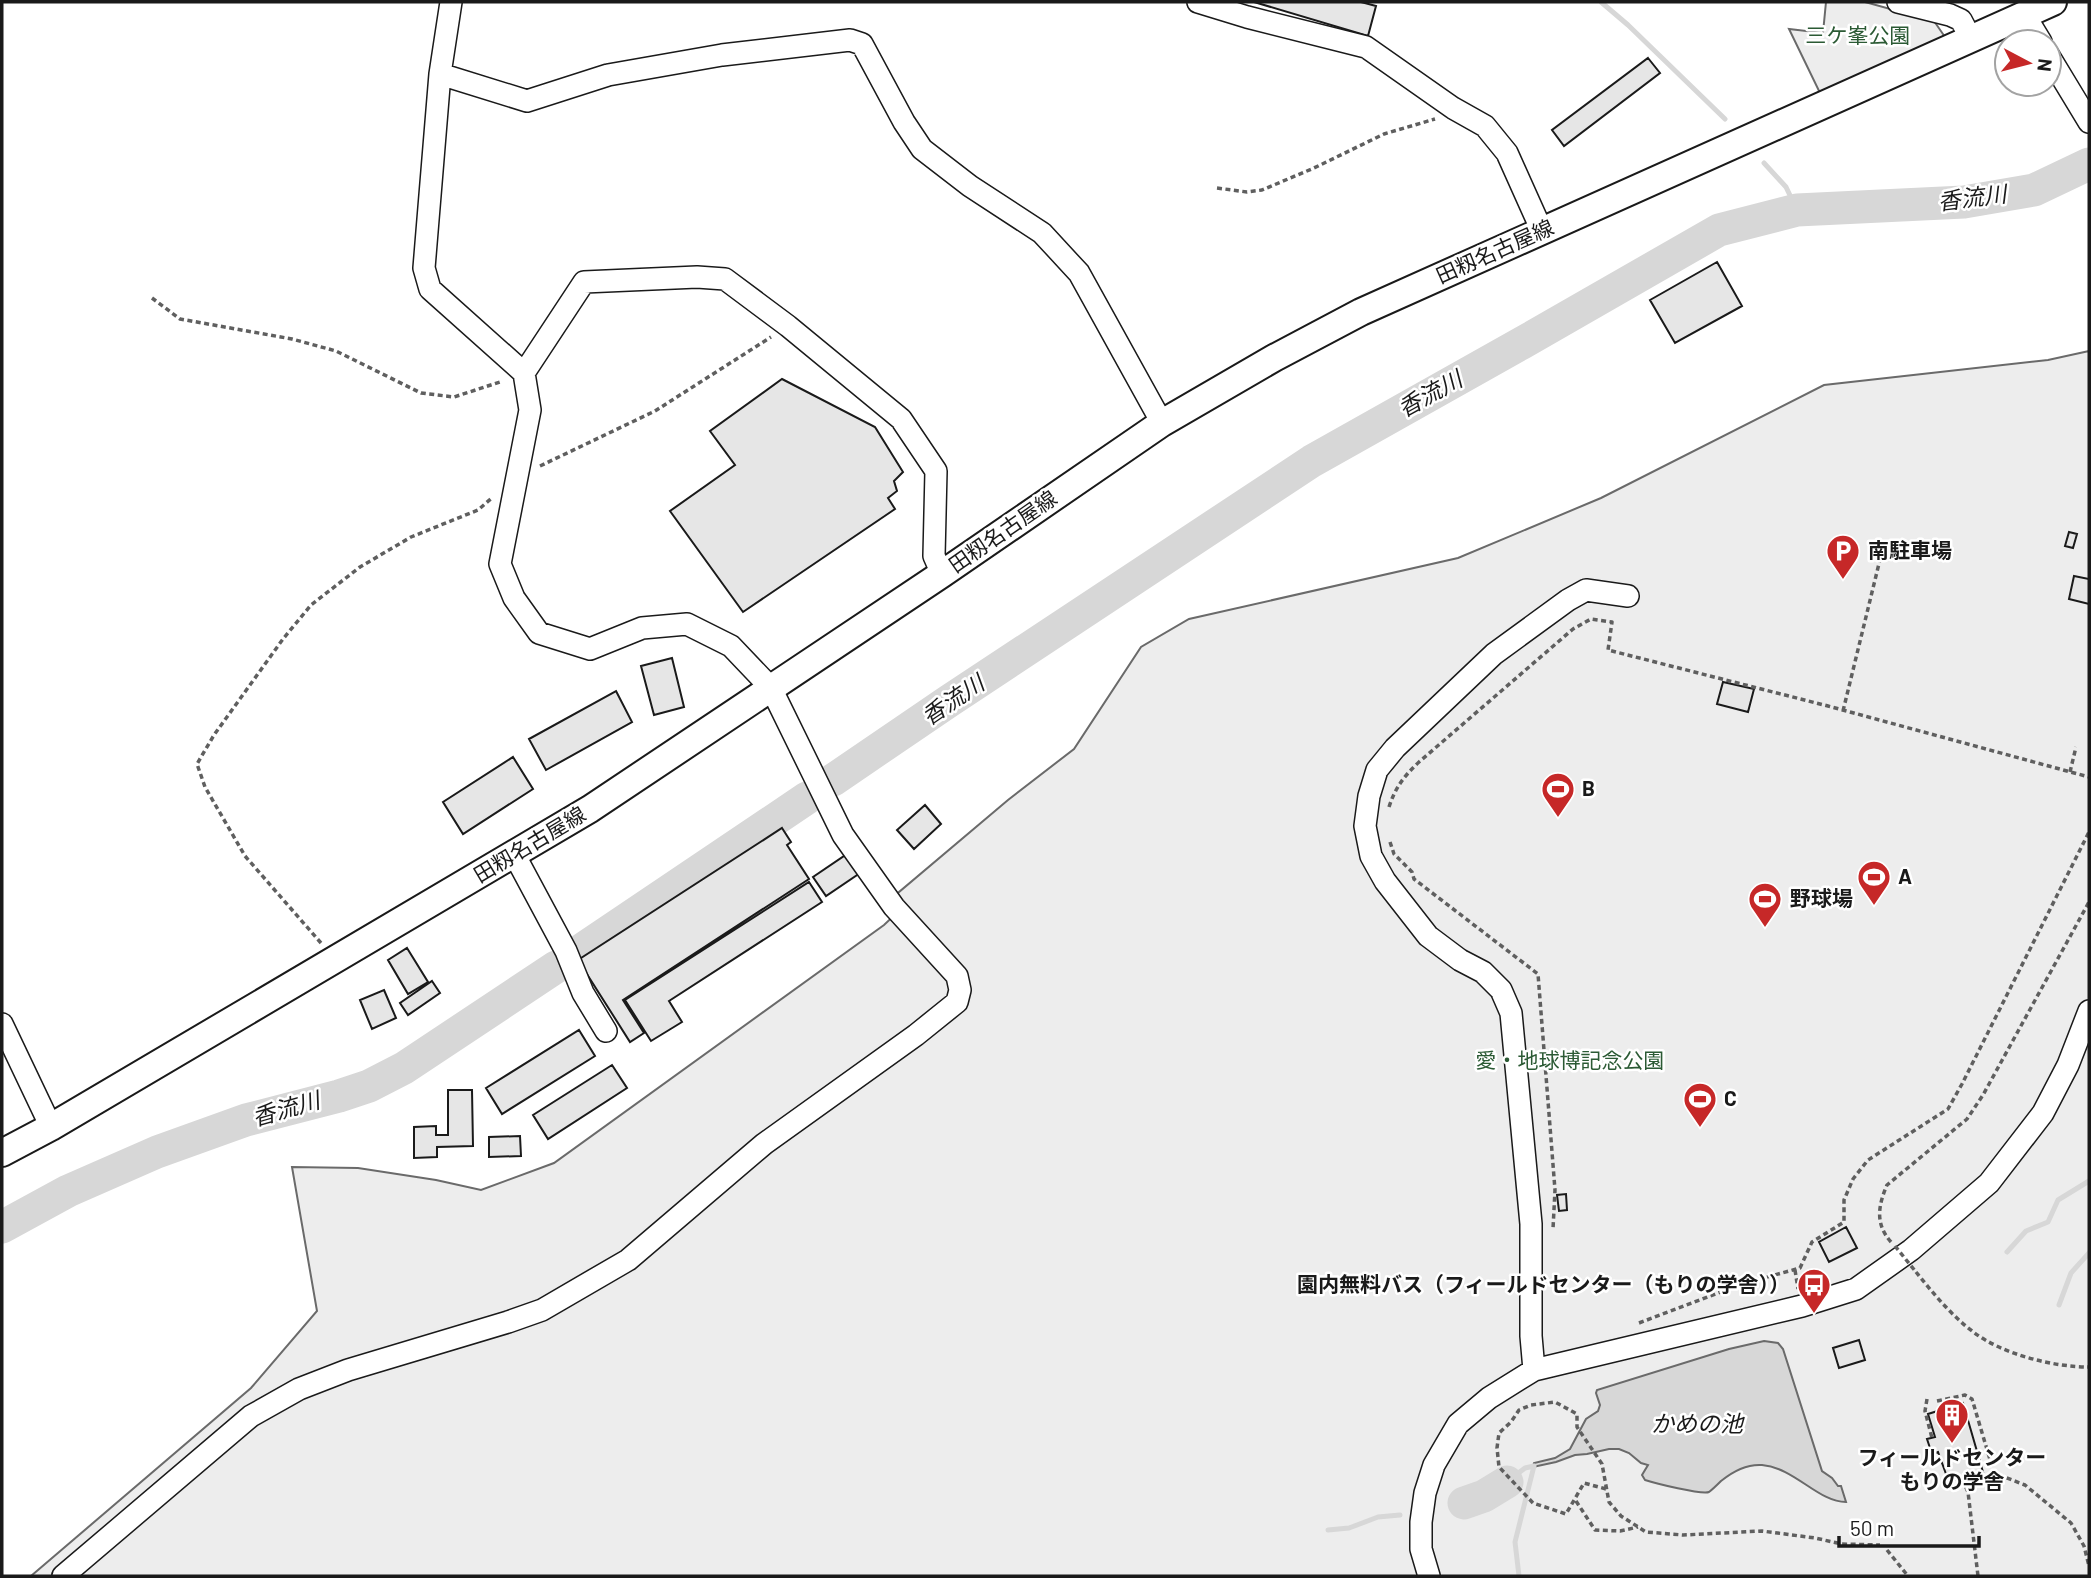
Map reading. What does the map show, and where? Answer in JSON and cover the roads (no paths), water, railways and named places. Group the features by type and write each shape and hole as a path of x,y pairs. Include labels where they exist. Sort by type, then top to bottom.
{"main road":[{"name":"田籾名古屋線","path":"2,1153 51,1127 590,809 942,574 1162,423 1274,358 1361,312 2053,2"}],"street":[{"path":"63,1576 251,1416 287,1396 348,1370 542,1310 628,1260 764,1144 916,1035 957,1002 960,990 957,976 894,907 843,835 771,688 731,646 687,624 642,628 590,649 538,633 514,598 500,564 530,410 524,373 430,289 424,268 440,74 451,2"},
{"path":"1198,2 1366,47 1453,108 1485,126 1507,153 1542,231"},
{"path":"1898,2 1961,20 1971,39"},
{"path":"2024,15 2032,28"},
{"path":"440,74 527,101 608,75 697,59 850,40 862,44 904,122 922,149 970,186 1042,233 1079,273 1162,423"},
{"path":"2063,79 2089,122"},
{"path":"524,373 584,282 725,279 788,326 901,419 936,471 934,556 942,574"},
{"path":"1534,1370 1531,1336 1531,1224 1511,1013 1501,990 1483,972 1460,960 1428,936 1385,881 1371,856 1365,826 1368,796 1377,769 1395,748 1494,654 1568,600 1587,590 1628,596"},
{"path":"514,854 566,951 583,993 606,1031"},
{"path":"1429,1576 1421,1549 1424,1493 1434,1465 1458,1424 1489,1398 1534,1370 1801,1306 1856,1289 1911,1250 1989,1183 2043,1113 2068,1065 2089,1011"},
{"path":"2,1024 51,1127"}],"water":[{"name":"かめの池","path":"1764,1341 1778,1343 1783,1349 1822,1471 1841,1486 1846,1502 1826,1497 1785,1472 1762,1465 1745,1467 1735,1472 1709,1492 1667,1486 1645,1480 1642,1475 1648,1465 1619,1449 1575,1455 1533,1467 1534,1463 1555,1458 1570,1449 1586,1419 1598,1411 1600,1405 1597,1390 1729,1349"}],"waterway":[{"path":"1601,2 1725,119"},
{"path":"1764,163 1786,187 1797,210"},
{"name":"香流川","path":"833,780 1312,461 1719,230 1797,210 1964,202 2034,190 2089,164"},
{"name":"香流川","path":"571,957 807,798"},
{"name":"香流川","path":"2,1227 68,1191 157,1152 246,1120 369,1086 404,1068 556,967"},
{"path":"2007,1252 2026,1231 2048,1222 2058,1200 2089,1181"},
{"path":"2059,1305 2071,1273 2089,1253"},
{"path":"1513,1477 1525,1468 1534,1466"},
{"path":"1519,1576 1515,1542 1534,1466"},
{"path":"1464,1503 1484,1496 1507,1482"},
{"path":"1328,1530 1349,1528 1378,1517 1400,1515"}],"place":[{"name":"南駐車場","path":"1843,581"},
{"name":"B","path":"1558,819"},
{"name":"A","path":"1874,907"},
{"name":"野球場","path":"1765,929"},
{"name":"C","path":"1700,1129"},
{"name":"園内無料バス（フィールドセンター（もりの学舎））","path":"1814,1315"},
{"name":"フィールドセンター もりの学舎","path":"1952,1445"}],"park label":[{"name":"三ケ峯公園","path":"1858,36"},
{"name":"愛・地球博記念公園","path":"1570,1061"}]}
